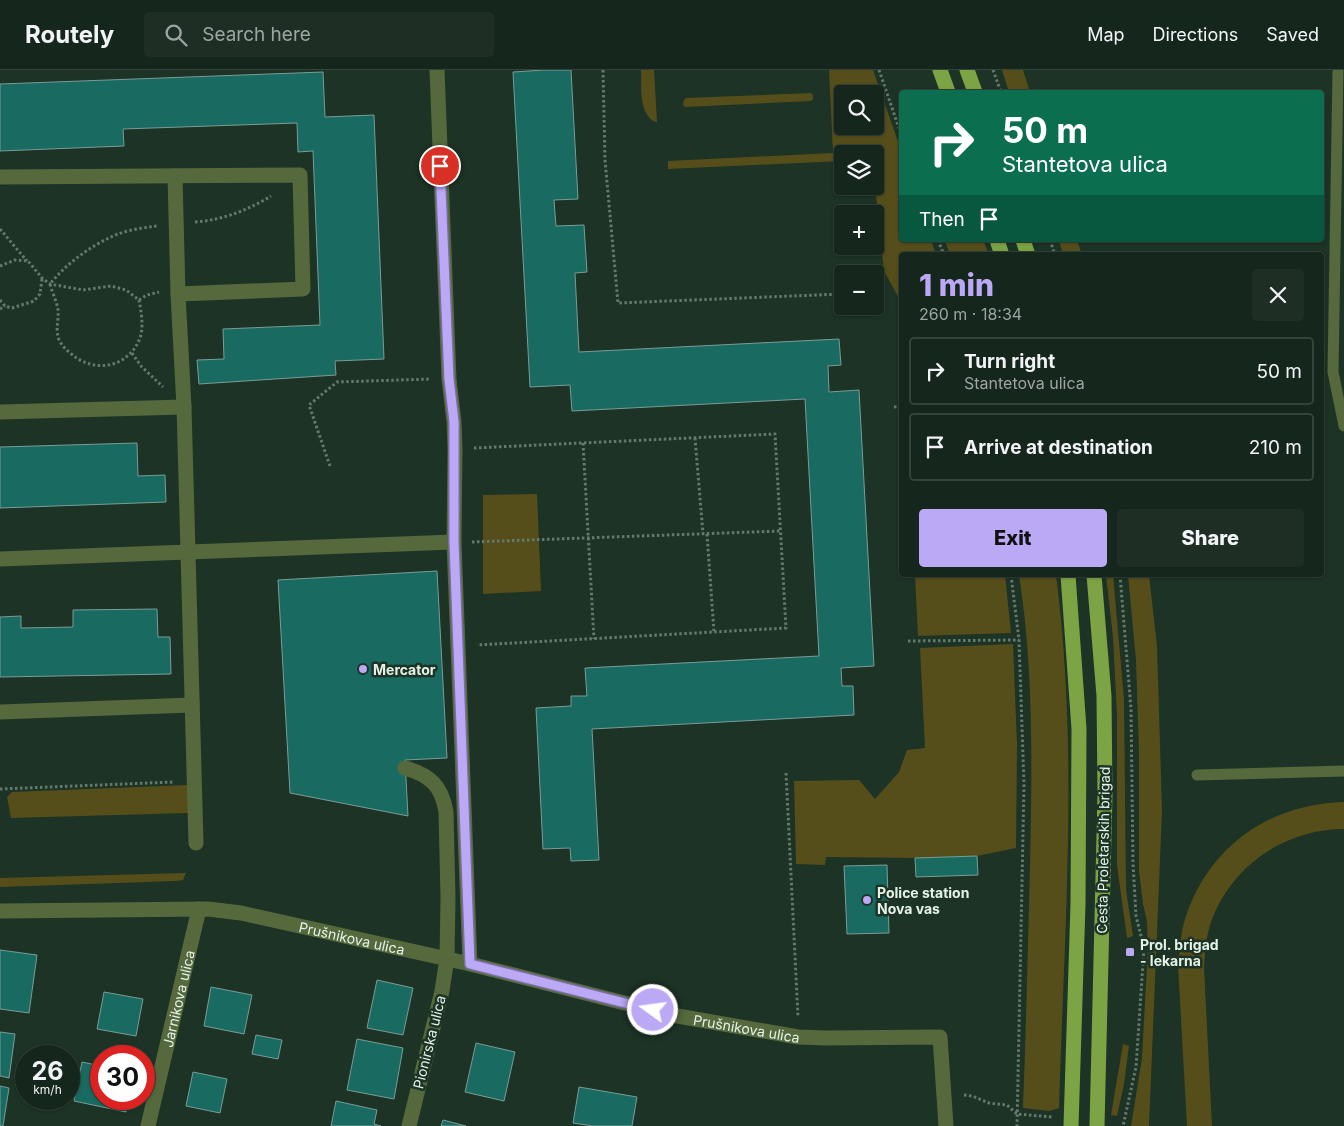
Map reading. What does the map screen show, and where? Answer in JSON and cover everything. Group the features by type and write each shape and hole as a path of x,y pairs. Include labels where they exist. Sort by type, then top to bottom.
{"main road":[{"path":"940,70 947,90"},
{"path":"967,70 974,90"},
{"name":"Cesta Proletarskih brigad","path":"1065,1122 1078,895 1079,729 1068,577"},
{"name":"Cesta Proletarskih brigad","path":"1094,577 1104,696 1106,794 1097,1126"}],"street":[{"path":"437,70 449,379 455,449 454,542 470,964"},
{"path":"0,177 300,175 303,289 178,294"},
{"path":"176,176 178,294 184,407 196,843"},
{"path":"0,412 184,407"},
{"path":"0,559 454,542"},
{"path":"0,712 192,705"},
{"name":"Pionirska ulica","path":"405,768 418,772 428,778 439,788 444,799 448,897 447,958 442,991 409,1126"},
{"name":"Prušnikova ulica","path":"0,911 203,909 241,913 447,958 672,1015 798,1037 940,1037 946,1126"},
{"name":"Jarnikova ulica","path":"148,1126 203,909"}],"lane":[{"path":"1338,70 1333,372 1344,426"},
{"path":"1198,775 1344,771"}],"path":[{"path":"603,70 605,160 618,303 834,294"},
{"path":"879,70 899,128"},
{"path":"993,70 1000,90"},
{"path":"50,284 57,275 84,253 111,237 137,229 177,223 209,221 241,212 269,197 300,175"},
{"path":"0,229 42,278 50,284 83,290 111,286 126,290 139,300 142,317 141,336 132,353 118,363 98,366 86,364 69,353 59,340 56,325 58,309 50,284"},
{"path":"0,266 15,260 28,261"},
{"path":"0,300 5,306 12,308 34,301 40,294 42,278"},
{"path":"0,309 5,306"},
{"path":"132,353 141,366 184,407"},
{"path":"330,466 309,405 337,382 449,379"},
{"path":"894,407 899,406"},
{"path":"455,449 775,434 786,628 459,646"},
{"path":"695,438 703,534"},
{"path":"582,444 594,639"},
{"path":"454,542 780,531"},
{"path":"708,534 714,632"},
{"path":"1011,577 1019,640 1024,785 1016,1126"},
{"path":"1120,577 1131,709 1133,863 1136,908 1144,948 1136,1067 1123,1126"},
{"path":"908,641 1019,640"},
{"path":"786,773 798,1037"},
{"path":"0,789 195,781"},
{"path":"943,1094 972,1096 989,1103 1007,1105 1017,1114 1065,1122"}],"shaded area":[{"path":"641,70 654,70 657,122 648,116 643,104"},
{"path":"829,70 873,70 878,85 834,85 834,135 884,135 884,101 899,144 899,242 932,242 935,252 899,252 899,298 884,271 882,255 884,255 884,205 877,205 876,195 884,195 884,145 834,145 834,161 668,169 668,161 833,153"},
{"path":"1002,70 1023,70 1029,90 1008,90"},
{"path":"811,93 813,99 811,101 685,107 683,105 686,98"},
{"path":"946,242 984,242 988,252 949,252"},
{"path":"1060,242 1078,242 1081,252 1062,252"},
{"path":"537,494 541,591 483,594 483,495"},
{"path":"915,577 1005,577 1011,633 918,636"},
{"path":"1019,577 1056,577 1063,641 1067,708 1068,841 1059,1108 1049,1111 1023,1108 1031,757 1030,684"},
{"path":"1106,577 1113,577 1124,699 1126,890 1133,936 1127,938 1117,865 1117,715 1113,637"},
{"path":"1128,577 1149,577 1157,646 1162,810 1149,1126 1131,1126 1142,1058 1148,948 1147,921 1139,871 1139,752 1136,660"},
{"path":"1013,644 1017,744 1016,848 977,856 915,858 826,857 825,865 796,864 794,781 859,780 875,799 899,772 907,750 925,748 920,648"},
{"path":"188,785 188,813 11,818 7,797 12,792"},
{"path":"1344,802 1344,829 1322,831 1301,836 1263,854 1246,868 1220,902 1209,928 1204,968 1212,1126 1187,1126 1178,965 1185,919 1198,889 1212,867 1228,848 1247,832 1292,810"},
{"path":"186,873 183,880 176,881 0,887 0,878"},
{"path":"1123,1044 1129,1046 1117,1116 1111,1115"}],"building":[{"path":"571,70 578,199 554,200 556,226 584,225 587,272 575,273 579,352 839,339 841,365 828,366 829,392 859,390 874,666 841,668 842,686 853,686 854,715 592,729 599,860 571,861 570,848 543,849 536,708 571,706 571,696 587,696 585,668 819,656 805,399 572,411 570,385 530,387 513,72"},
{"path":"323,72 325,117 374,115 384,359 335,361 336,375 199,384 197,360 224,359 223,329 320,325 313,151 298,152 297,123 123,129 124,146 0,151 0,84"},
{"path":"137,443 138,476 165,475 166,502 0,508 0,447"},
{"name":"Mercator","path":"437,571 447,758 405,760 408,816 290,793 278,580"},
{"path":"157,609 158,637 170,637 171,674 0,677 0,617 21,616 21,628 73,627 73,610"},
{"path":"977,856 978,875 916,877 915,858"},
{"name":"Police station Nova vas","path":"887,865 889,933 847,934 844,866"},
{"path":"0,950 37,955 29,1013 0,1009"},
{"path":"377,980 413,988 403,1035 367,1028"},
{"path":"211,987 252,995 244,1034 204,1026"},
{"path":"104,992 143,999 136,1036 97,1029"},
{"path":"0,1032 15,1034 9,1078 0,1076"},
{"path":"256,1035 282,1040 278,1059 252,1054"},
{"path":"357,1039 403,1048 394,1099 347,1090"},
{"path":"476,1043 515,1052 504,1101 465,1092"},
{"path":"82,1062 90,1064 90,1104 80,1102 80,1072"},
{"path":"193,1072 227,1079 220,1113 186,1106"},
{"path":"0,1086 9,1088 3,1126 0,1126"},
{"path":"579,1087 637,1097 632,1126 593,1126 573,1123"},
{"path":"336,1101 377,1110 374,1124 381,1126 331,1126"},
{"path":"443,1120 466,1126 441,1126"}],"place":[{"name":"Mercator","path":"363,669"},
{"name":"Police station Nova vas","path":"867,900"},
{"name":"Prol. brigad - lekarna","path":"1130,952"}],"route":[{"path":"440,166 449,379 454,422 454,542 471,944 470,964 653,1010"}]}
